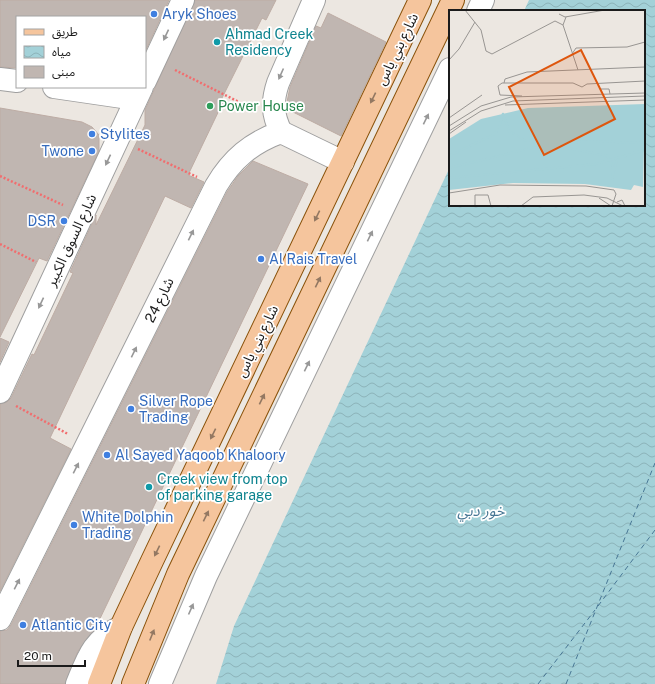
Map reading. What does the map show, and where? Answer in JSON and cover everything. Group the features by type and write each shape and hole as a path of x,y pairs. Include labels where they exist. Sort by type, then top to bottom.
{"main road":[{"name":"شارع بني ياس","path":"99,684 121,627 420,0"},
{"name":"شارع بني ياس","path":"133,684 178,574 452,0"}],"street":[{"name":"شارع السوق الكبير","path":"146,79 183,0"},
{"path":"314,0 278,82 273,107 278,126 342,162"},
{"path":"478,10 483,0"},
{"path":"160,684 206,576 449,71"},
{"path":"0,79 16,82"},
{"path":"98,88 141,89"},
{"name":"شارع السوق الكبير","path":"7,398 56,273 141,89"},
{"name":"شارع 24","path":"0,619 224,171 236,158 278,126"},
{"path":"77,684 89,655 97,644 107,634 121,627"}],"path":[{"path":"155,60 278,126"},
{"path":"118,139 216,186"},
{"path":"0,176 83,214"},
{"path":"0,244 56,273"},
{"path":"7,398 88,444"}],"water":[{"name":"خور دبي","path":"529,0 655,0 655,684 216,684 234,626 449,169 449,206 645,206 645,10 524,10"}],"building":[{"path":"0,0 169,0 146,50 146,16 16,16 16,68 0,67"},
{"path":"195,0 276,0 266,20 262,18 222,98 224,100 188,175 204,182 191,208 165,196 50,438 71,449 0,591 0,404 7,402 11,398 32,354 34,355 73,273 70,272 96,215 96,225 145,125 145,110"},
{"path":"328,13 386,42 341,136 287,109 286,107 290,87 316,26 321,28"},
{"path":"0,108 82,122 92,127 99,135 99,151 47,261 39,258 0,337"},
{"path":"253,161 308,184 95,629 78,651 65,684 0,684 0,631 7,630 11,625 227,192 238,176"},
{"path":"0,338 9,342 0,362"}],"ferry route":[{"path":"566,684 655,463"},
{"path":"598,606 655,530"},
{"path":"538,684 595,610"}],"place":[{"name":"Aryk Shoes","path":"154,14"},
{"name":"Ahmad Creek Residency","path":"217,42"},
{"name":"Power House","path":"210,106"},
{"name":"Stylites","path":"92,134"},
{"name":"Twone","path":"92,151"},
{"name":"DSR","path":"64,221"},
{"name":"Al Rais Travel","path":"261,259"},
{"name":"Silver Rope Trading","path":"131,409"},
{"name":"Al Sayed Yaqoob Khaloory","path":"107,455"},
{"name":"Creek view from top of parking garage","path":"149,487"},
{"name":"White Dolphin Trading","path":"74,525"},
{"name":"Atlantic City","path":"23,625"}]}
